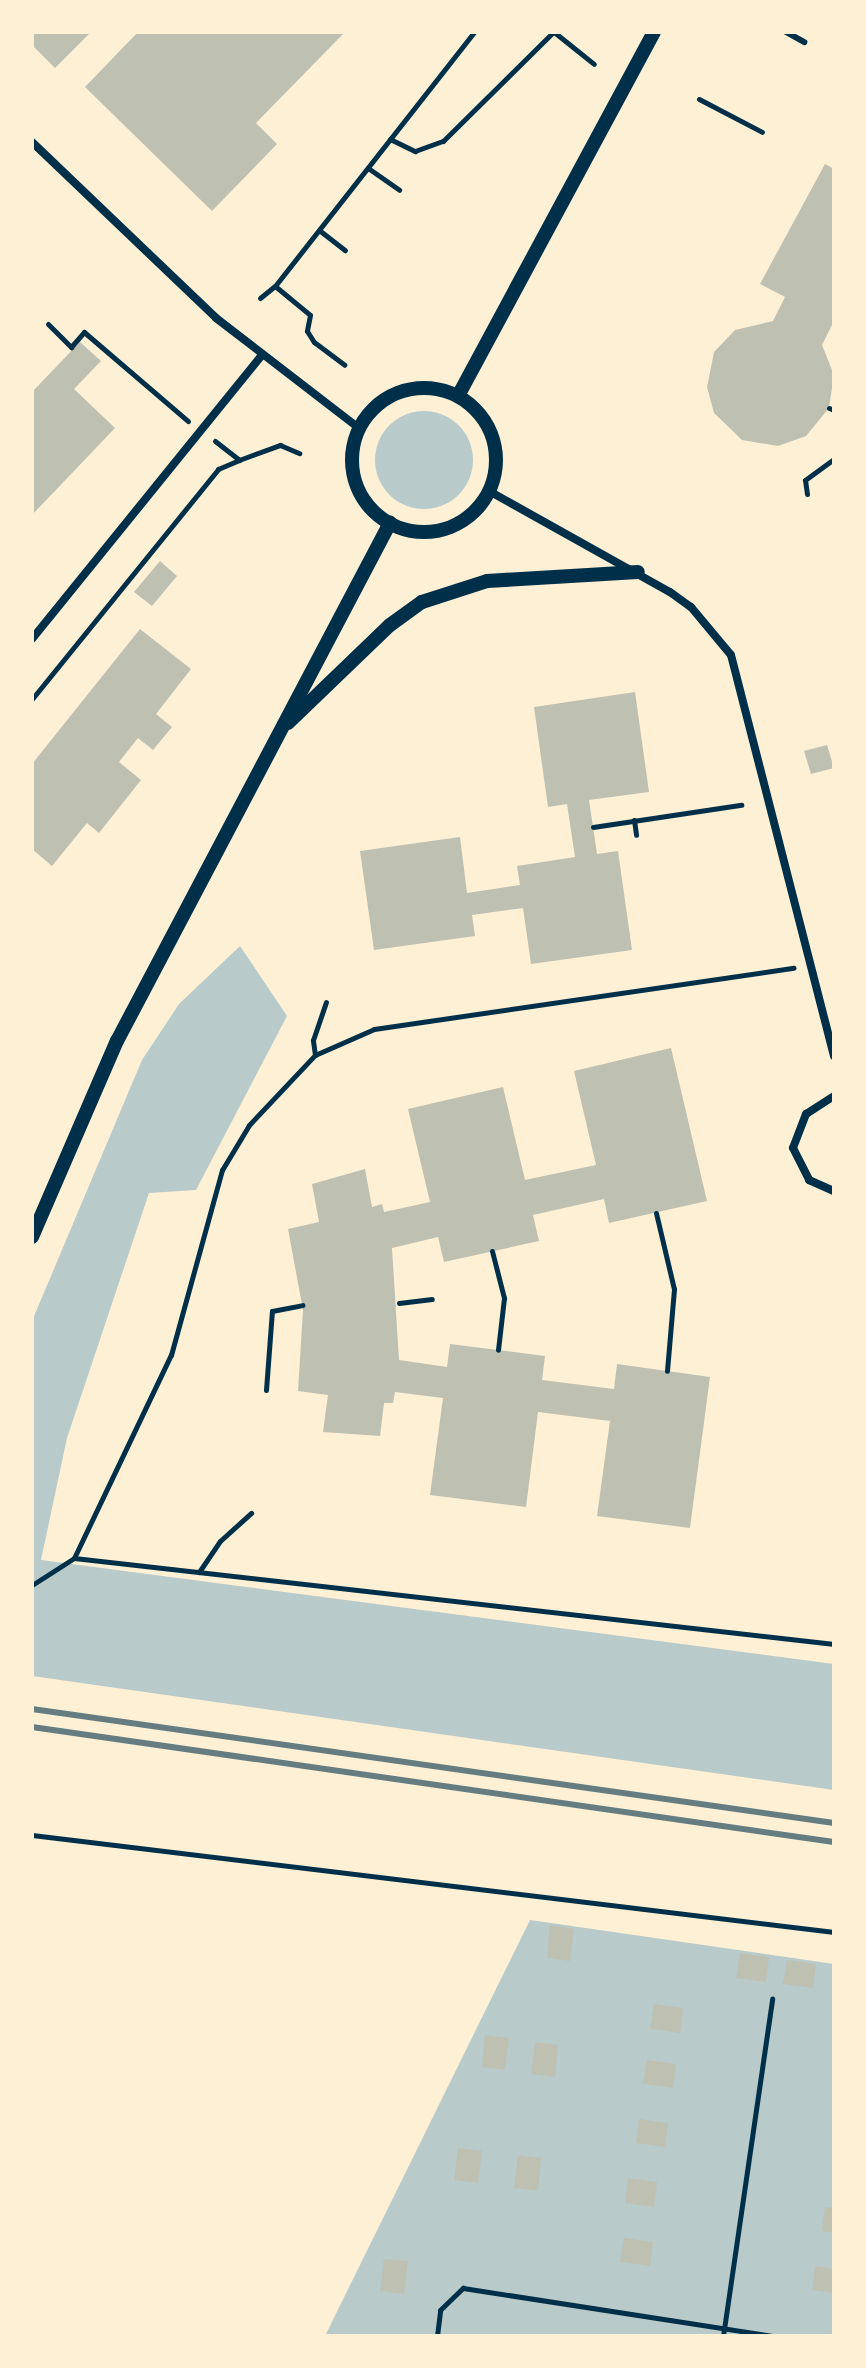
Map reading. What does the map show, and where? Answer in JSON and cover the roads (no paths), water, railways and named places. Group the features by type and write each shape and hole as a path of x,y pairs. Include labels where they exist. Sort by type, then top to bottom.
{"street":[{"path":"458,396 654,32"},
{"path":"32,142 261,356 359,428"},
{"path":"32,639 261,356"},
{"path":"421,388 458,396 485,421 493,438 496,456 489,491 478,507 446,528 417,531 390,523 363,498 355,481 352,464 359,428 377,406 402,391 421,388"},
{"path":"489,491 638,572 691,607 731,655 834,1056"},
{"path":"32,1237 117,1041 390,523"},
{"path":"279,731 390,625 422,602 487,581 638,572"},
{"path":"834,1096 806,1114 793,1148 809,1180 834,1191"}],"lane":[{"path":"786,32 804,42"}],"railway":[{"path":"32,1709 834,1823"},
{"path":"32,1727 834,1842"}]}
